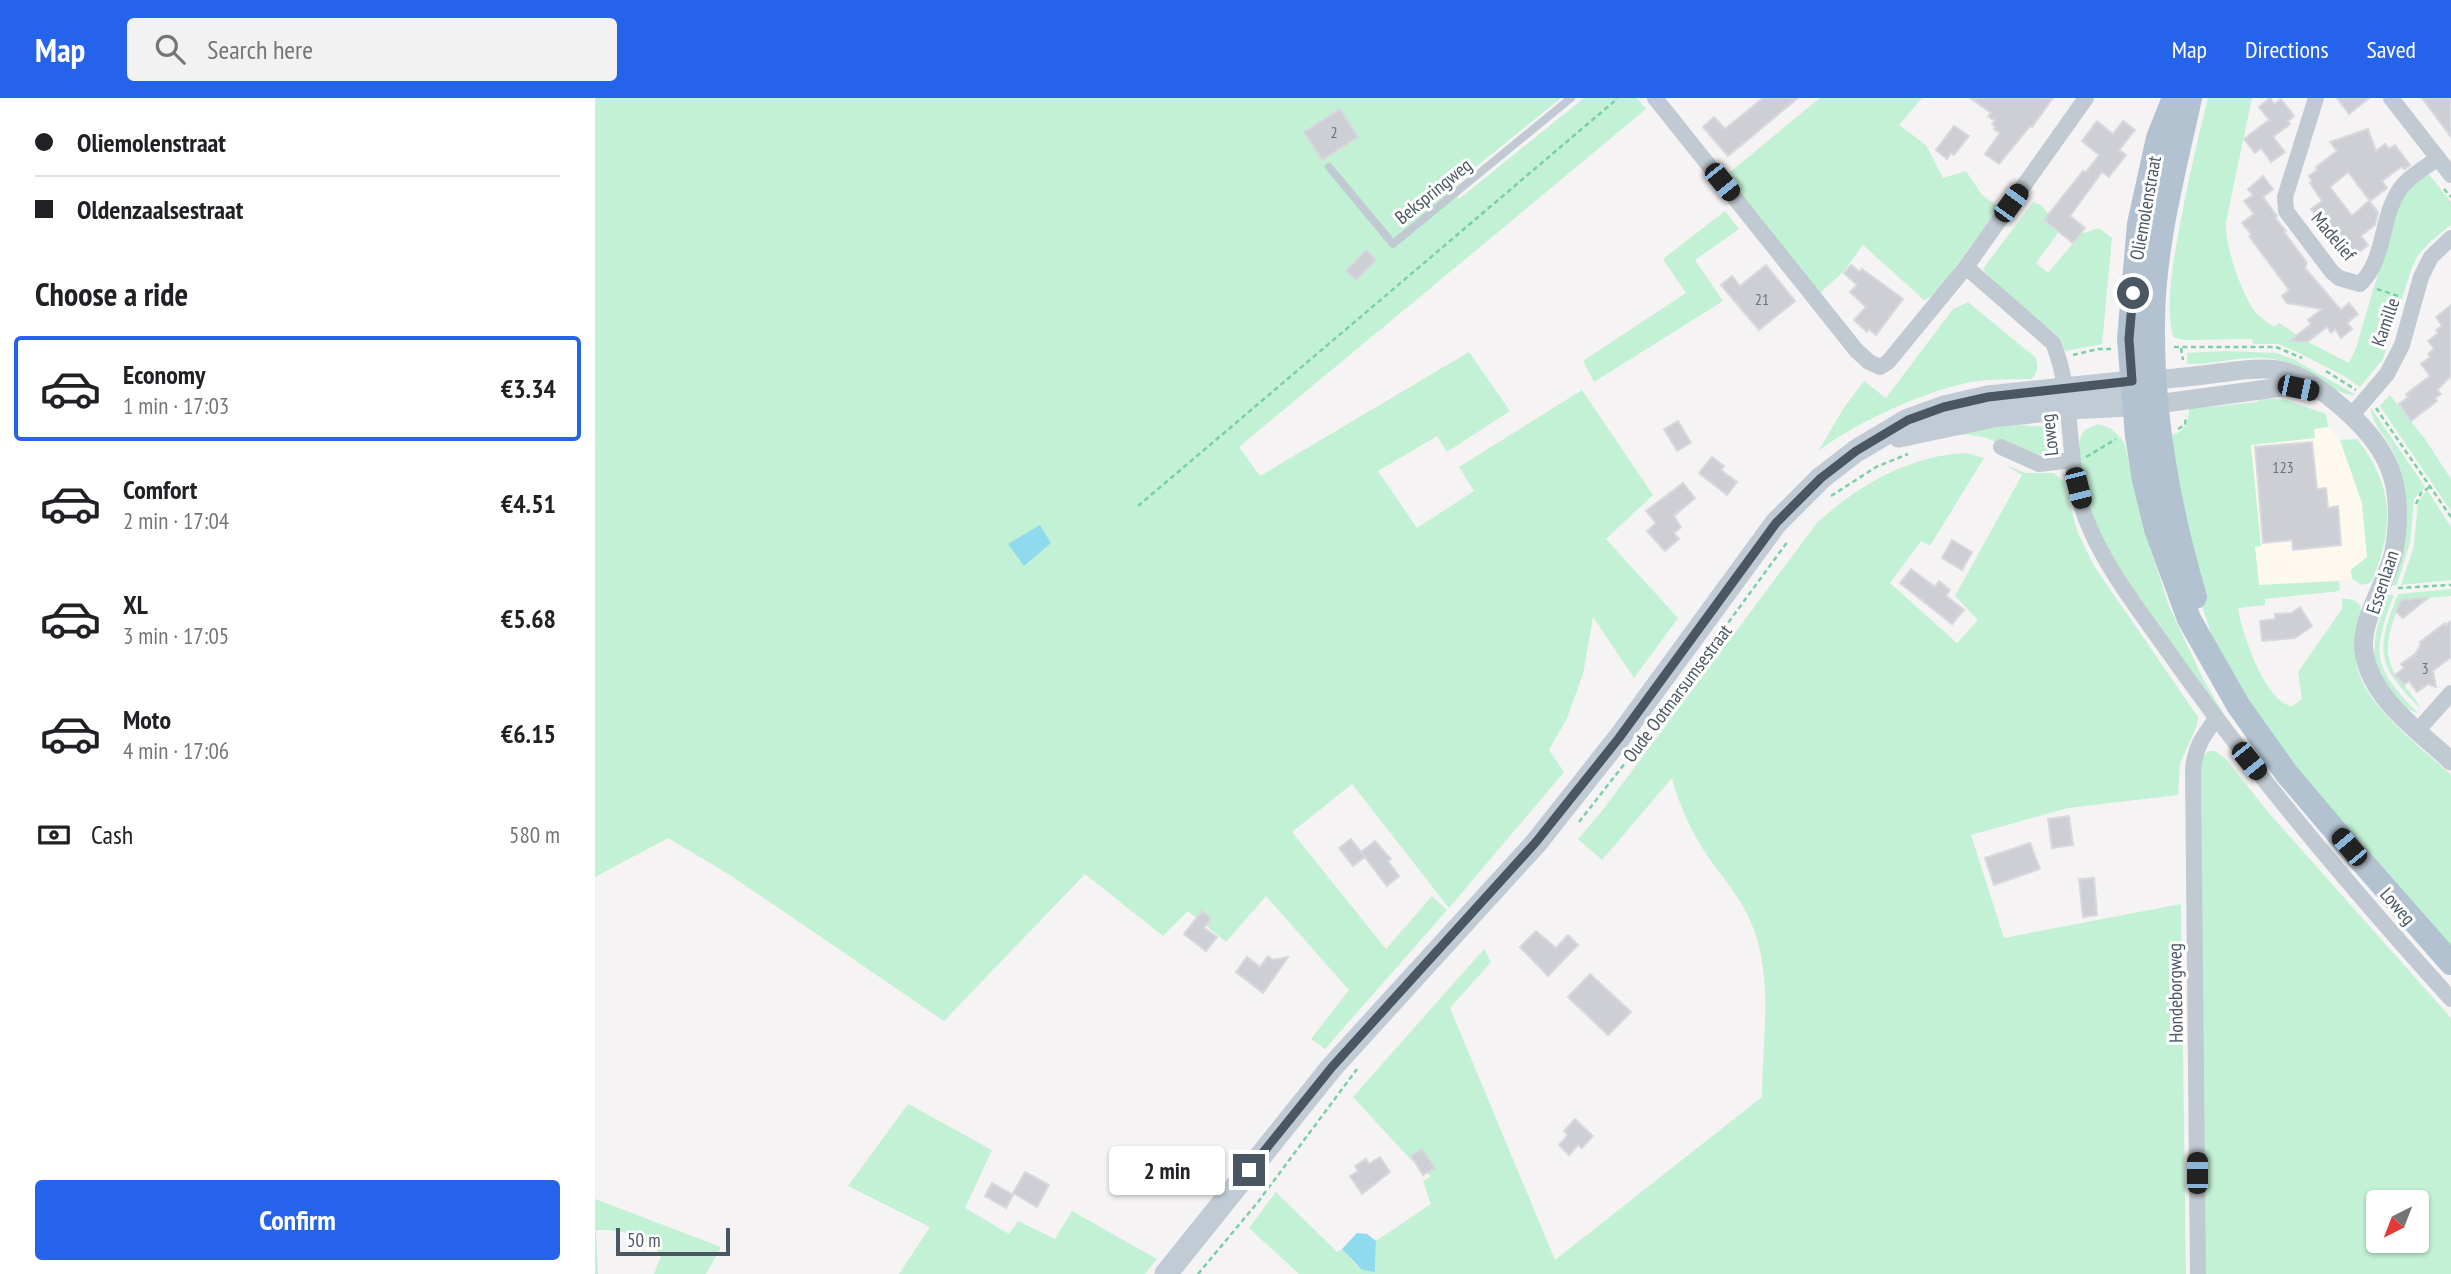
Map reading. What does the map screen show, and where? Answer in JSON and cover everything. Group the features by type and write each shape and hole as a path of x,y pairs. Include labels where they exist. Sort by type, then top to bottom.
{"main road":[{"name":"Oliemolenstraat","path":"2144,393 2130,349 2139,224 2158,138 2174,98"},
{"name":"Oliemolenstraat","path":"2144,393 2162,229 2190,98"},
{"name":"Oude Ootmarsumsestraat","path":"1167,1274 1536,842 1627,728 1776,523 1821,478 1856,451 1878,439 2066,398 2144,393"},
{"path":"2144,393 2144,480 2156,529 2189,619 2238,705 2287,774 2451,963"}],"street":[{"path":"1655,98 1856,351 1869,362 1881,367 1966,267 2086,98"},
{"name":"Madelief","path":"2316,98 2285,197 2286,211 2339,278 2360,284 2371,274 2400,187 2438,158"},
{"path":"2391,98 2451,175"},
{"name":"Kamille","path":"2352,415 2387,374 2402,345 2421,277 2431,257 2451,239"},
{"name":"Loweg","path":"1966,267 2042,330 2053,343 2060,358 2073,460 2085,518 2101,551 2216,719 2315,842 2451,999"},
{"name":"Essenlaan","path":"2144,393 2298,388 2326,394 2367,430 2386,459 2397,492 2398,523 2395,545 2367,627 2363,649 2368,671 2381,694 2451,761"},
{"path":"2001,447 2039,464 2073,460"},
{"path":"2418,730 2451,693"},
{"name":"Hondeborgweg","path":"2198,1274 2193,755 2201,738 2216,719"}],"lane":[{"name":"Bekspringweg","path":"1329,167 1393,244 1571,98"}],"path":[{"path":"1138,506 1616,98"},
{"path":"2360,284 2415,302"},
{"path":"2060,358 2098,349 2130,349"},
{"path":"2367,398 2451,517"},
{"path":"1828,499 1876,467 1910,454"},
{"path":"2415,510 2421,493 2431,486"},
{"name":"Oude Ootmarsumsestraat","path":"1641,742 1791,537"},
{"path":"2380,590 2451,585"},
{"name":"Oude Ootmarsumsestraat","path":"1578,823 1633,753"},
{"path":"1198,1274 1258,1202 1339,1074 1363,1063"}],"shaded area":[{"path":"2328,427 2340,440 2362,503 2367,557 2351,570 2352,579 2259,585 2255,546 2261,545 2251,445 2314,438 2314,429"}],"green space":[{"path":"595,98 1561,98 1451,187 1459,199 1584,98 1637,98 1646,109 1239,447 1260,476 1469,352 1510,411 1447,452 1437,436 1378,471 1417,528 1474,491 1459,467 1582,390 1653,495 1606,539 1678,618 1634,678 1593,617 1583,674 1567,718 1549,750 1564,772 1449,908 1352,784 1292,832 1386,949 1432,896 1447,910 1325,1049 1311,1039 1349,990 1266,896 1226,942 1188,911 1163,936 1085,874 944,1021 730,875 668,838 595,877"},
{"path":"1820,98 1922,98 1899,125 1926,145 1943,178 1966,171 1982,195 1999,207 1935,295 1924,300 1863,245 1843,272 1819,294 1724,177"},
{"path":"2208,98 2252,98 2226,222 2231,257 2250,304 2256,313 2274,327 2279,323 2308,342 2349,363 2356,348 2397,209 2407,189 2428,173 2451,202 2451,225 2418,255 2383,359 2360,387 2344,376 2278,344 2253,344 2252,339 2183,340 2173,337 2170,310 2172,270"},
{"path":"2033,202 2041,205 2048,214 2043,220 2058,233 2036,263 2048,273 2081,234 2099,228 2112,238 2102,344 2065,351 2060,338 1993,281 1983,269"},
{"path":"1725,211 1739,229 1695,260 1723,301 1594,382 1583,361 1686,293 1663,259"},
{"path":"1968,302 2035,357 2037,368 2032,379 1971,382 1934,392 1869,420 1818,452 1843,409 1864,381 1886,398 1953,309"},
{"path":"2187,353 2277,353 2293,359 2356,395 2337,390 2294,366 2273,359 2252,358 2187,364"},
{"path":"2390,395 2425,439 2451,479 2451,511 2380,406"},
{"path":"2262,398 2286,400 2326,414 2328,427 2314,429 2315,438 2251,445 2261,546 2255,547 2259,585 2339,581 2340,591 2265,599 2265,605 2238,608 2244,633 2273,694 2293,706 2302,699 2298,672 2342,609 2342,599 2359,604 2361,613 2355,638 2355,652 2366,689 2387,716 2451,775 2451,951 2288,762 2248,706 2213,639 2198,594 2165,436 2181,431 2188,418 2189,406 2203,404 2210,407 2257,402"},
{"path":"2371,408 2425,487 2414,499 2410,542 2397,585 2391,586 2405,534 2404,481 2391,447 2375,424"},
{"path":"2098,424 2112,429 2124,442 2142,520 2168,604 2203,679 2240,742 2104,547 2084,493 2078,448 2085,430"},
{"path":"2018,425 2048,427 2057,440 2053,449 2045,454 2036,454 2013,449 1983,437 1954,435 1979,429"},
{"path":"2357,439 2378,473 2387,506 2385,541 2380,559 2373,579 2362,585 2352,579 2351,570 2367,557 2362,503 2340,440"},
{"path":"1966,453 1984,458 1930,546 1921,541 1890,583 1957,643 1978,620 1955,596 2022,475 2005,465 2026,473 2054,473 2064,482 2077,531 2094,566 2198,717 2180,764 2178,795 2068,808 1971,835 2004,938 2181,904 2186,1274 1299,1274 1249,1228 1276,1192 1337,1252 1342,1249 1357,1266 1375,1272 1376,1241 1431,1204 1423,1181 1430,1177 1419,1158 1412,1161 1353,1097 1484,949 1491,962 1450,1008 1555,1260 1762,1097 1765,994 1764,973 1755,933 1739,899 1696,837 1684,814 1672,778 1602,860 1578,839 1602,811 1817,523 1849,497 1885,475 1925,460"},
{"path":"2427,490 2451,527 2451,580 2401,585 2414,546 2418,502"},
{"path":"2451,589 2451,596 2401,600 2391,630 2388,649 2392,669 2421,709 2388,669 2384,657 2386,630 2398,594"},
{"path":"2388,595 2394,595 2382,632 2381,659 2392,684 2418,713 2403,705 2386,686 2375,661 2376,636"},
{"path":"2209,751 2215,751 2226,759 2268,812 2451,1018 2451,1274 2202,1274 2200,758"},
{"path":"908,1104 992,1150 965,1208 1009,1234 1018,1221 1055,1239 1072,1211 1157,1259 1145,1274 899,1274 930,1227 848,1186"},
{"path":"595,1199 721,1247 706,1274 654,1274 661,1256 649,1243 633,1234 596,1230 598,1274 595,1274"}],"water":[{"path":"1040,525 1051,543 1024,566 1008,544"},
{"path":"1357,1233 1367,1234 1376,1241 1375,1272 1362,1270 1342,1249"}],"building":[{"path":"1763,98 1798,98 1728,156 1703,127 1714,117 1725,129"},
{"path":"1970,98 2053,98 2032,127 2030,126 1999,164 1985,154 2000,133 1994,129 1996,127 1992,124 1995,121 1988,116 1991,113"},
{"path":"2270,98 2274,104 2281,99 2294,116 2288,121 2290,124 2273,137 2285,152 2271,162 2261,148 2255,153 2244,139 2269,120 2259,107"},
{"path":"2337,98 2369,98 2349,114"},
{"path":"2422,98 2451,98 2451,137"},
{"path":"1340,109 1358,137 1322,160 1304,132"},
{"path":"2097,121 2113,134 2123,121 2135,130 2119,150 2126,155 2109,177 2102,172 2070,216 2085,228 2073,243 2044,220 2099,155 2082,141"},
{"path":"1954,126 1969,136 1954,155 1951,153 1947,159 1936,150"},
{"path":"2368,129 2376,151 2385,144 2389,149 2395,145 2410,165 2405,169 2401,167 2382,181 2387,188 2370,201 2348,172 2330,187 2352,216 2369,201 2378,212 2375,225 2361,236 2368,245 2349,260 2311,209 2322,201 2310,183 2312,181 2309,176 2337,151 2330,142"},
{"path":"2263,176 2273,189 2263,197 2307,263 2305,268 2341,310 2349,303 2358,314 2347,323 2352,329 2341,338 2335,329 2331,333 2327,327 2307,342 2290,341 2311,324 2308,320 2322,309 2287,303 2282,296 2289,290 2242,223 2254,214 2244,201 2253,195 2248,189"},
{"path":"1366,250 1376,260 1356,280 1346,271"},
{"path":"1766,265 1795,301 1759,330 1721,285 1732,276 1740,286"},
{"path":"1851,265 1860,272 1862,269 1903,299 1876,335 1869,329 1867,332 1854,320 1866,307 1850,292 1857,285 1844,273"},
{"path":"2451,305 2451,376 2437,390 2441,394 2435,398 2437,401 2411,421 2399,404 2408,397 2406,394 2430,376 2421,364 2430,357 2428,354 2434,349 2428,341 2442,326 2436,317"},
{"path":"1678,421 1691,443 1677,451 1664,429"},
{"path":"2312,442 2317,489 2326,488 2328,508 2338,506 2341,545 2293,550 2292,540 2263,543 2255,447"},
{"path":"1712,457 1724,466 1721,470 1737,482 1727,495 1699,473"},
{"path":"1683,483 1695,498 1674,516 1681,527 1674,533 1679,539 1665,551 1647,531 1656,523 1646,511"},
{"path":"1952,540 1972,552 1962,570 1942,558"},
{"path":"1911,569 1935,587 1939,581 1950,590 1946,596 1964,610 1952,624 1900,583"},
{"path":"2428,598 2403,618 2396,612 2401,600"},
{"path":"2300,607 2312,626 2295,638 2262,641 2260,621 2275,619 2275,614 2292,613"},
{"path":"2451,621 2451,657 2433,671 2436,687 2428,684 2417,692 2409,681 2404,685 2395,675 2404,668 2401,664 2415,654 2420,642"},
{"path":"2069,816 2073,845 2052,848 2048,819"},
{"path":"1351,839 1365,857 1353,866 1339,848"},
{"path":"1375,841 1391,859 1388,861 1399,876 1387,886 1361,852"},
{"path":"2030,843 2040,869 1994,885 1985,858"},
{"path":"2094,878 2097,915 2083,917 2079,879"},
{"path":"1202,911 1211,918 1204,928 1217,937 1206,951 1184,934"},
{"path":"1536,931 1556,948 1568,935 1578,945 1548,976 1520,947"},
{"path":"1268,956 1273,960 1288,957 1263,993 1236,972 1247,957 1260,967"},
{"path":"1590,974 1631,1012 1608,1035 1568,997"},
{"path":"1575,1119 1593,1136 1582,1148 1578,1145 1569,1155 1559,1145 1568,1135 1564,1131"},
{"path":"1422,1149 1435,1168 1423,1175 1411,1156"},
{"path":"1380,1157 1390,1172 1362,1194 1350,1176 1358,1171 1355,1166 1366,1159 1369,1164"},
{"path":"1025,1172 1049,1185 1037,1207 1013,1193"},
{"path":"992,1183 1013,1195 1006,1208 985,1196"}],"route":[{"path":"1249,1170 1332,1067 1536,842 1619,738 1776,523 1795,502 1856,451 1908,420 1944,407 1988,397 2132,381 2129,339 2133,293"}]}
